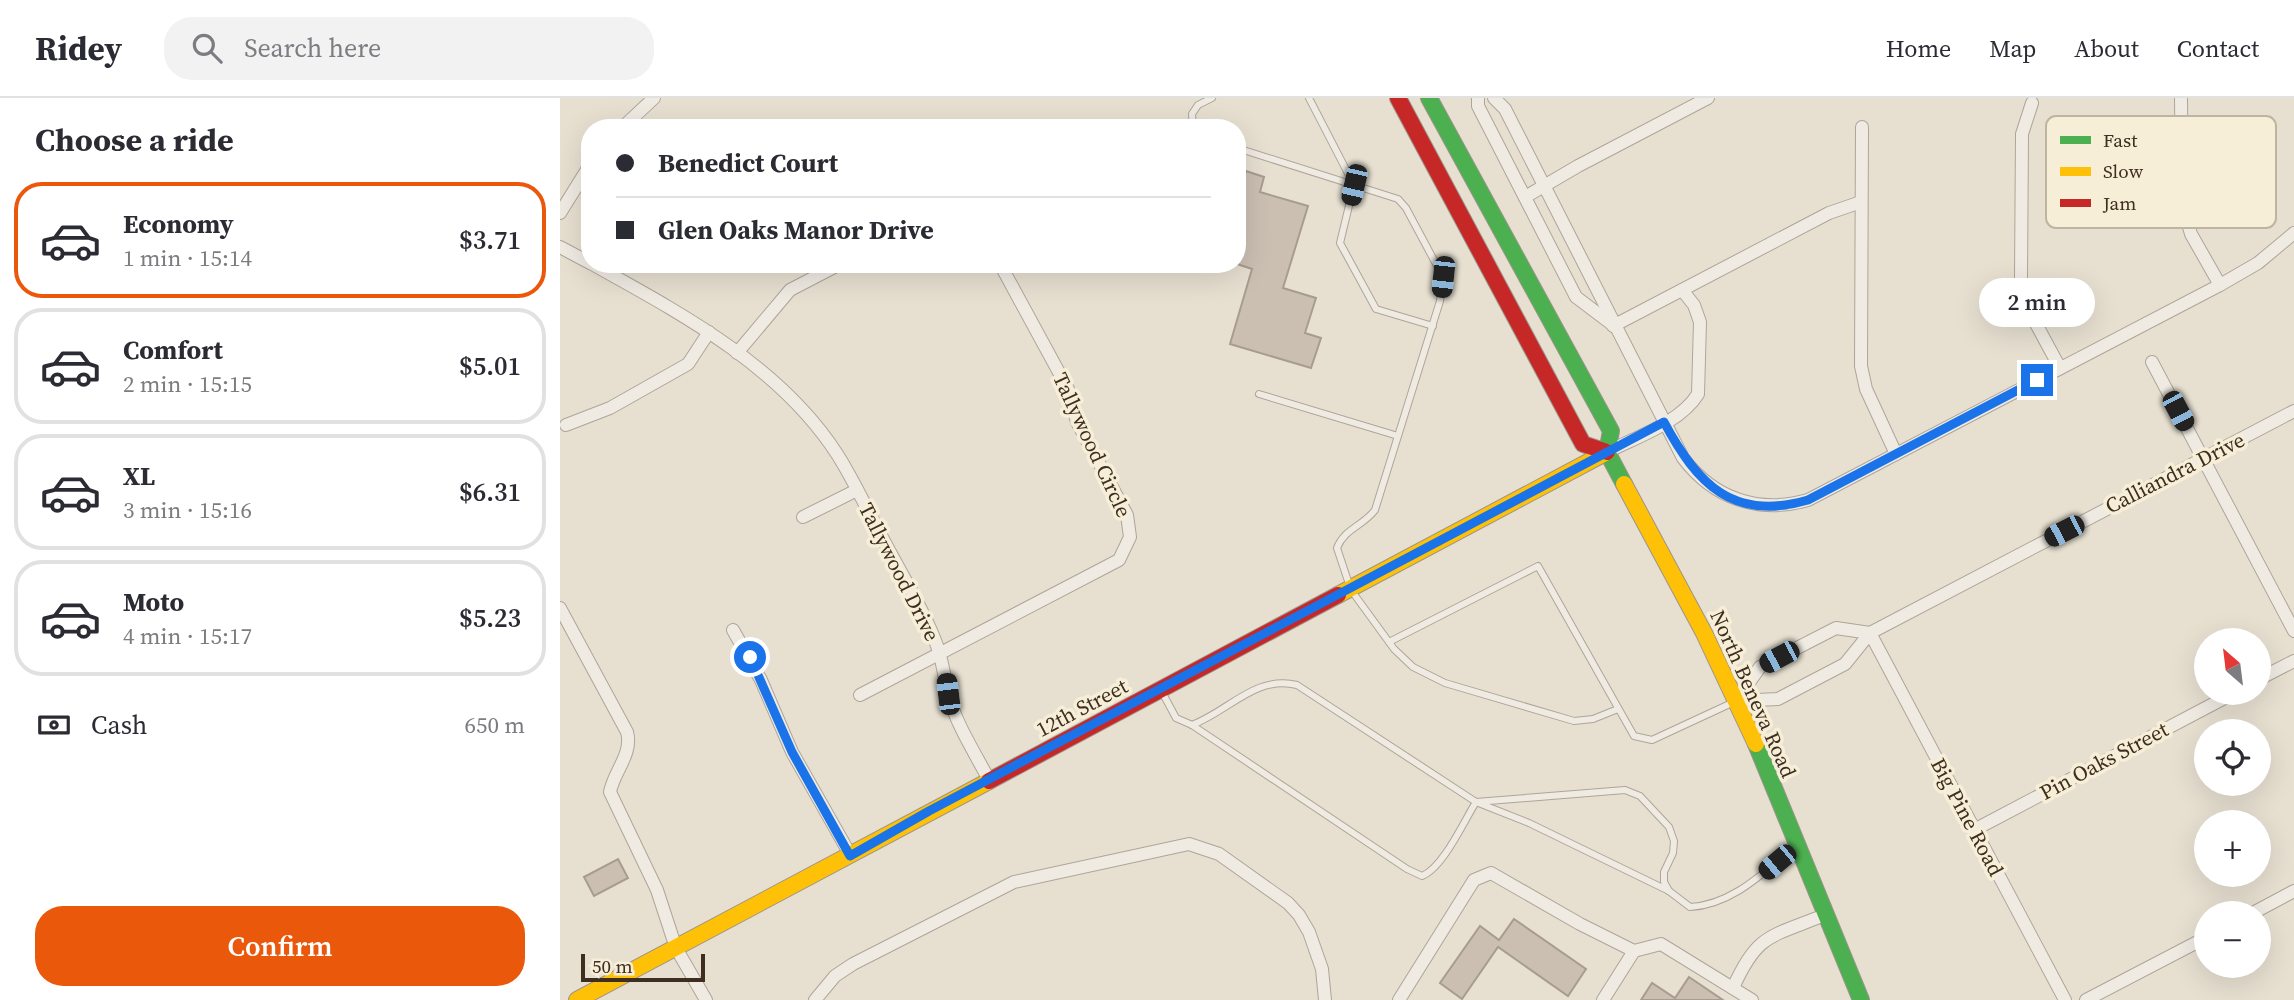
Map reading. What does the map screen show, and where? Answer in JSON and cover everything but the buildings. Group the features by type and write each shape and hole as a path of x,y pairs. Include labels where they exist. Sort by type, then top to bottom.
{"main road":[{"path":"1398,98 1583,444 1607,452"},
{"name":"North Beneva Road","path":"1429,98 1611,431 1607,452 1703,629 1736,701 1822,916 1861,1000"},
{"name":"12th Street","path":"577,1000 1607,452"}],"street":[{"path":"632,119 654,98"},
{"path":"1478,98 1478,106 1576,297 1613,326"},
{"path":"1494,98 1505,108 1598,285 1613,326 1683,458 1698,476 1714,489 1750,504 1771,506 1808,500 2220,285 2258,263 2294,233"},
{"path":"1525,197 1708,98"},
{"path":"2182,98 2182,116"},
{"path":"2032,103 2022,134 2021,278 2027,307 2060,368"},
{"path":"1862,127 1861,366 1867,389 1896,454"},
{"path":"560,213 581,179"},
{"path":"1613,326 1829,213 1861,202"},
{"path":"2190,228 2220,285"},
{"name":"Tallywood Drive","path":"560,247 581,259"},
{"name":"Tallywood Drive","path":"608,273 682,313 769,377 816,426 838,455 932,631 957,719 989,780"},
{"path":"737,353 790,290 823,273"},
{"name":"Tallywood Circle","path":"940,654 1118,560 1130,537 1127,515 1077,422 1068,388 1005,273"},
{"path":"1607,452 1664,422 1692,403 1700,382 1700,322 1694,305 1682,290"},
{"path":"566,425 610,408 688,364 709,332"},
{"path":"2152,362 2294,631"},
{"name":"Calliandra Drive","path":"1736,701 1777,699 1845,664 1870,633 2294,411"},
{"name":"Tallywood Drive","path":"803,517 857,490"},
{"path":"560,608 627,732 628,751 612,780 610,792 657,890 676,948 706,1000"},
{"path":"1736,701 1760,667 1836,628 1870,633"},
{"path":"733,630 761,680 792,752 850,856"},
{"name":"Big Pine Road","path":"1870,633 2064,1000"},
{"name":"Tallywood Drive","path":"860,695 940,654"},
{"path":"2272,673 2294,661"},
{"name":"Pin Oaks Street","path":"1974,830 2211,705"},
{"path":"816,1000 835,976 853,964 1014,882 1189,844 1219,854 1288,903 1299,915 1309,932 1322,969 1325,1000"},
{"path":"1399,1000 1474,880 1480,875 1497,874 1580,924 1634,951 1661,944 1752,1000"},
{"path":"2271,903 2294,891"},
{"path":"1733,988 1746,959 1756,947 1767,939 1822,916"},
{"path":"2086,1000 2194,944"},
{"path":"1603,1000 1634,951"}],"lane":[{"path":"1193,119 1192,114 1198,106 1212,98"},
{"path":"1309,98 1354,185 1340,243 1376,309 1433,326"},
{"path":"1246,151 1398,199 1406,208 1443,277 1433,326 1375,510 1366,521 1342,535 1337,548 1351,590 1398,654 1423,674 1525,708 1582,722 1618,709"},
{"path":"1259,394 1398,436"},
{"path":"1389,642 1538,566 1631,733 1639,738 1652,740 1736,701"},
{"path":"1192,724 1264,684 1279,681 1297,685 1476,802 1529,823 1670,891 1690,907 1717,903 1760,877 1795,846"},
{"path":"1161,691 1176,719 1192,724 1407,869 1422,876 1429,873 1442,858 1476,802"},
{"path":"1476,802 1625,790 1640,796 1669,827 1674,841 1674,853 1664,872 1664,882 1670,891"}],"traffic: fast":[{"path":"1429,98 1611,431 1607,452 1624,484"},
{"path":"1756,744 1861,1000"}],"traffic: slow":[{"path":"1338,595 1607,452"},
{"path":"1624,484 1704,633 1756,744"},
{"path":"577,1000 989,781"}],"traffic: jam":[{"path":"1398,98 1583,444 1607,452"},
{"path":"989,781 1338,595"}],"route":[{"path":"750,657 792,752 850,856 929,811 1220,660 1664,422 1683,458 1692,470 1714,489 1750,504 1794,504 1808,500 2037,380"}]}
